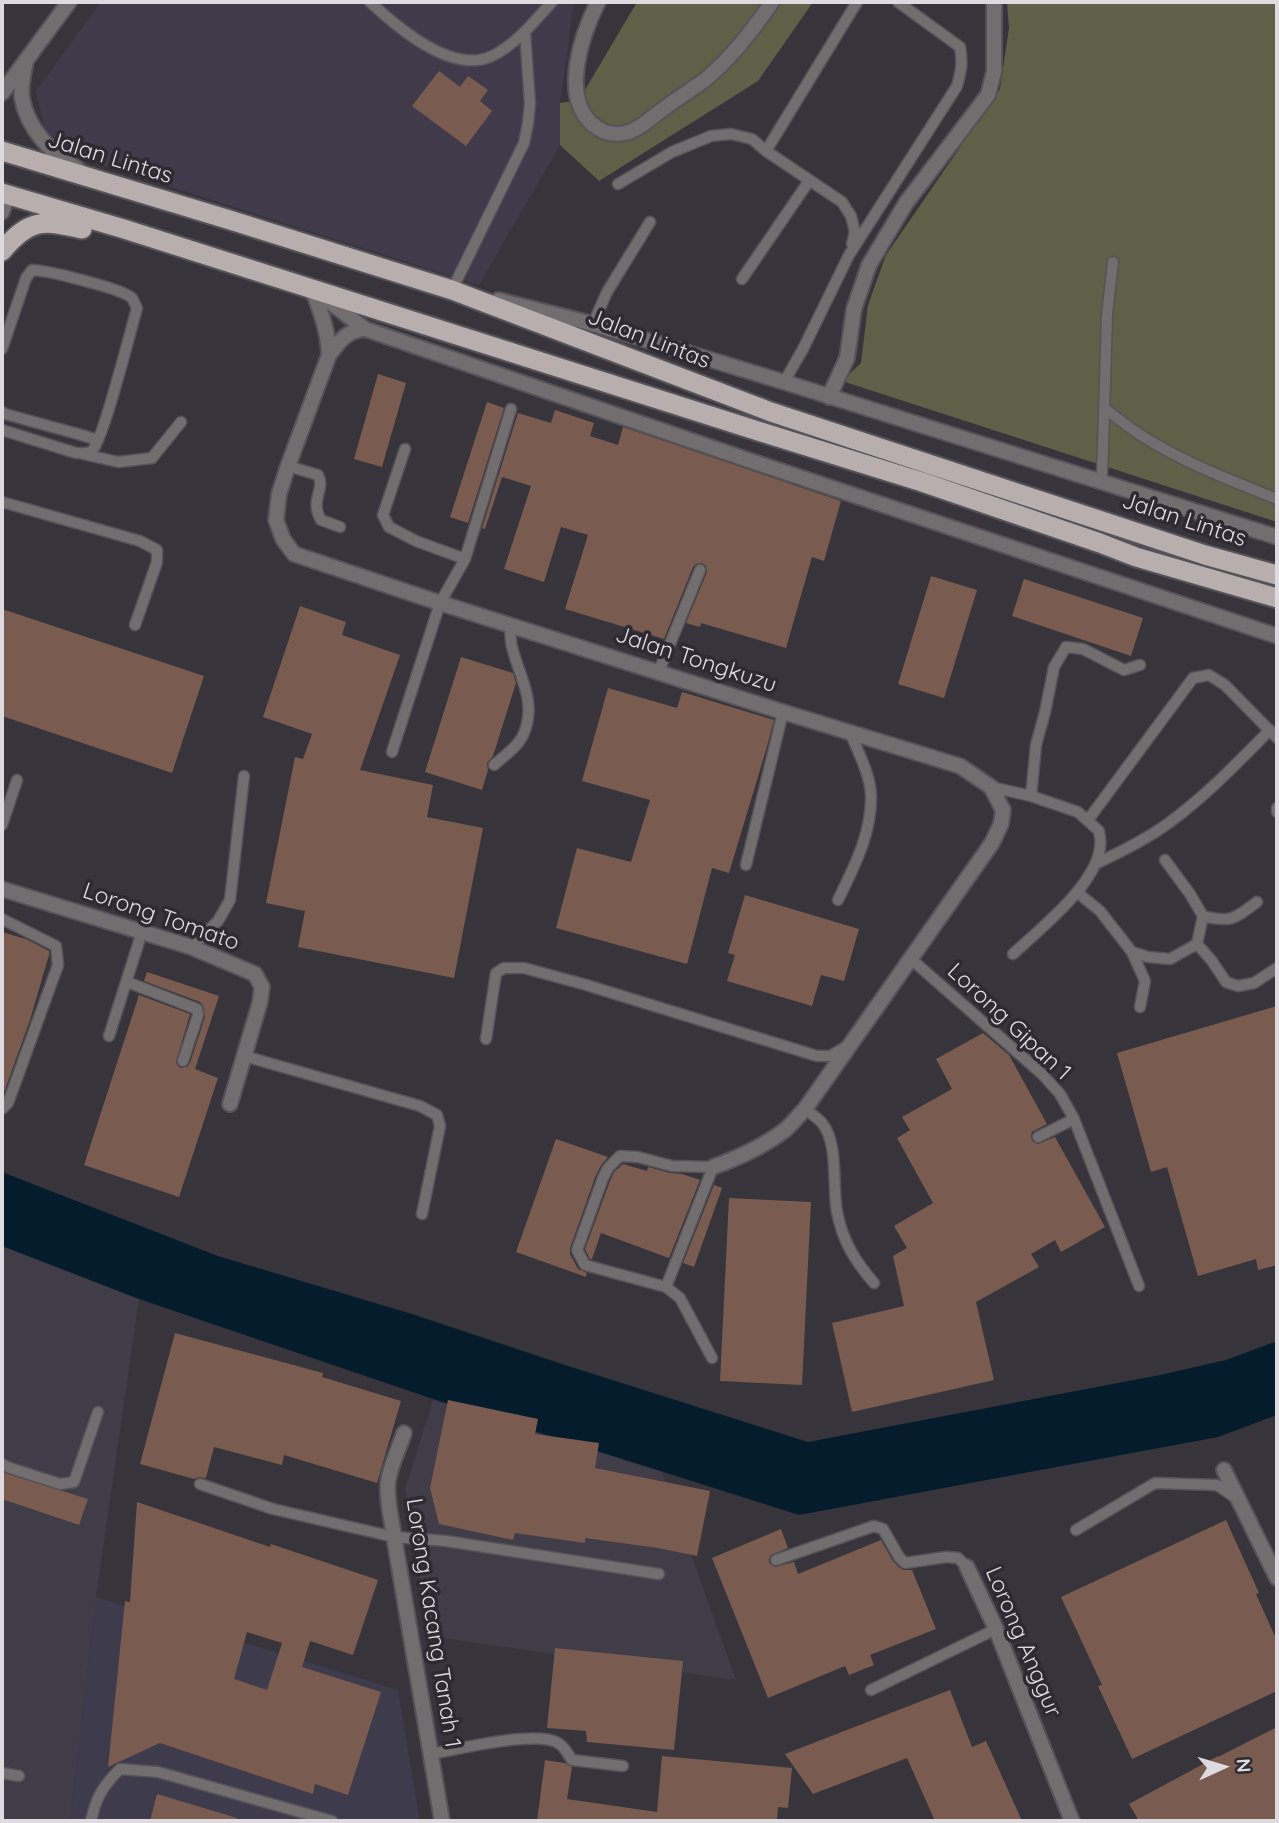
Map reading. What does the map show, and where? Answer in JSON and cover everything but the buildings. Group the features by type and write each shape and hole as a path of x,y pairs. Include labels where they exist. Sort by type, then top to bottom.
{"highway":[{"name":"Jalan Lintas","path":"2,151 452,290 771,412 1205,555 1277,575"},
{"path":"2,175 4,200"},
{"name":"Jalan Lintas","path":"4,200 124,229 922,482 1136,557 1277,598"},
{"path":"2,251 27,227 41,222 105,233 124,229"}],"street":[{"path":"2,93 69,2"},
{"path":"598,2 582,43 577,65 577,83 584,116 606,134 625,133 643,124 705,79 740,45 772,2"},
{"path":"829,397 847,358 854,309 869,265 905,203 988,95 994,72 994,2"},
{"path":"26,60 22,96 25,111 34,128 65,162 101,181"},
{"path":"312,289 365,329 761,465 1277,636"},
{"name":"Jalan Tongkuzu","path":"312,289 324,322 329,355"},
{"path":"452,290 593,324 1277,537"},
{"name":"Jalan Tongkuzu","path":"365,329 348,333 329,355 288,466 279,495 276,520 294,554 440,603 960,766 990,787"},
{"path":"713,1167 762,1144 784,1130 805,1109 992,843 1002,824 1003,810 990,787"},
{"name":"Lorong Tomato","path":"2,889 191,947 255,974 262,987 261,1002 230,1104"},
{"name":"Lorong Kacang Tanah 1","path":"404,1433 388,1483 394,1537 442,1821"},
{"path":"1224,1470 1277,1578"},
{"name":"Lorong Anggur","path":"967,1567 996,1629 1072,1821"}],"lane":[{"path":"370,2 390,21 429,47 449,56 481,60 494,55 524,32 552,2"},
{"path":"766,151 857,2"},
{"path":"783,382 849,255 957,86 963,60 960,47 898,2"},
{"path":"452,290 524,144 530,104 524,32"},
{"path":"618,184 672,152 711,136 731,134 752,139 842,202 851,216 855,232 849,255"},
{"path":"742,279 809,181"},
{"path":"593,324 607,292 650,222"},
{"path":"1100,481 1107,315 1113,262"},
{"path":"2,349 26,278 32,270 61,274 131,298 137,308 98,440 89,453 76,453"},
{"path":"1104,408 1138,434 1179,456 1233,482 1277,499"},
{"path":"392,752 440,603 465,559 510,409"},
{"path":"2,412 98,440"},
{"path":"2,429 76,453 118,462 152,458 181,422"},
{"path":"405,449 383,515 389,527 416,541 465,559"},
{"path":"288,466 318,475 321,483 316,511 321,520 340,527"},
{"path":"2,502 140,541 157,550 158,562 135,625"},
{"path":"659,671 700,570"},
{"path":"494,765 516,746 524,733 529,707 511,644 510,625"},
{"path":"1031,796 1036,744 1054,667 1066,648 1083,649 1124,670 1140,665"},
{"path":"1087,820 1194,678 1209,675 1226,685 1273,734 1170,822 1132,846 1095,864"},
{"path":"746,865 783,712"},
{"path":"838,900 862,849 871,793 850,732"},
{"path":"191,947 218,920 230,900 244,776"},
{"path":"2,825 17,780"},
{"path":"990,787 1031,796 1078,812 1099,831 1101,849 1078,892 1013,954"},
{"path":"1132,952 1170,959 1197,944 1203,916 1165,860"},
{"path":"1078,892 1100,911 1132,952 1145,981 1140,1007"},
{"path":"1203,916 1224,922 1257,902"},
{"path":"2,919 56,946 58,965 8,1103 2,1109"},
{"path":"109,1036 142,932"},
{"path":"1197,944 1226,982 1238,986 1254,983 1277,968"},
{"name":"Lorong Gipan 1","path":"911,959 1042,1074 1060,1094 1073,1119 1139,1286"},
{"path":"486,1039 496,973 504,968 524,968 817,1056 830,1056 851,1044"},
{"path":"127,982 197,1009 198,1015 183,1061"},
{"path":"244,1056 420,1105 436,1115 439,1126 422,1214"},
{"path":"805,1109 822,1123 829,1138 836,1203 846,1243 858,1264 874,1283"},
{"path":"1038,1137 1073,1119"},
{"path":"666,1287 713,1167 672,1166 638,1157 620,1156 608,1168 603,1178 577,1250 585,1265 666,1287 680,1298 712,1358"},
{"path":"2,1464 60,1484 74,1482 98,1412"},
{"path":"1076,1530 1155,1483 1217,1485 1240,1501"},
{"path":"200,1484 273,1509 394,1537 446,1541 659,1574"},
{"name":"Lorong Anggur","path":"776,1560 874,1526 883,1529 905,1563 946,1557 958,1558 967,1567"},
{"path":"871,1690 996,1629"},
{"path":"431,1754 527,1738 556,1741 572,1760 623,1766"},
{"path":"91,1821 95,1801 107,1782 120,1769 158,1772 332,1821"},
{"path":"2,1773 19,1776"}],"shaded area":[{"path":"101,2 574,2 560,103 560,145 479,285 77,157 45,131 36,91"},
{"path":"2,1246 139,1299 96,1597 70,1821 2,1821"},
{"path":"433,1400 662,1472 736,1680 428,1636 405,1489"},
{"path":"96,1597 398,1690 420,1821 70,1821"}],"green space":[{"path":"637,2 813,2 758,81 599,181 560,145 560,103 579,100"},
{"path":"1007,2 1277,2 1277,522 842,381 861,363 868,305 886,255 1000,89 1009,28"}],"water":[{"path":"2,1172 218,1256 412,1314 808,1442 1160,1375 1226,1360 1277,1341 1277,1415 1218,1437 799,1515 433,1399 139,1299 2,1246"}]}
